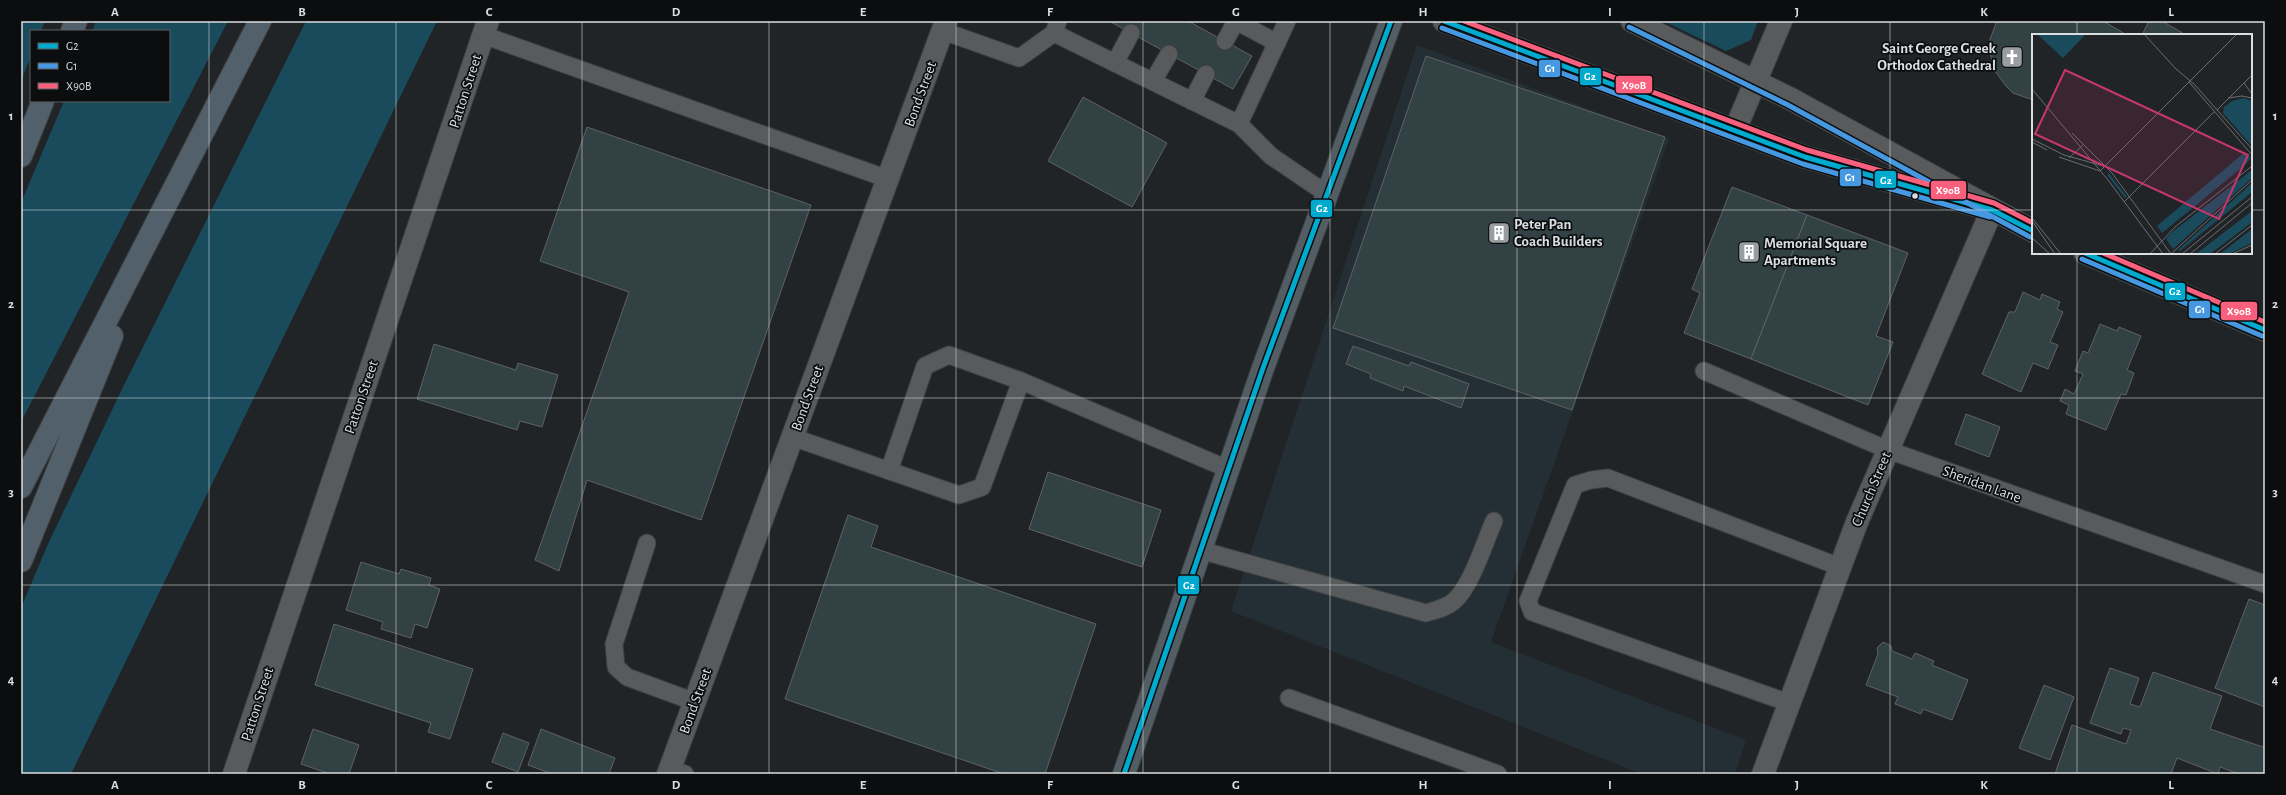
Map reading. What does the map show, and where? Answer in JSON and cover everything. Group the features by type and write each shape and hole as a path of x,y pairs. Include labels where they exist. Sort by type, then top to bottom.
{"highway":[{"path":"21,487 260,21"},
{"path":"21,156 44,102"},
{"path":"21,561 56,479 159,218"}],"main road":[{"path":"1124,774 1228,469 1391,21"},
{"path":"1444,21 1805,157 1992,210"},
{"path":"1632,21 1755,81 1992,210 2032,230"},
{"path":"1735,130 1781,21"},
{"name":"Bond Street","path":"674,772 695,702 944,26"},
{"name":"Patton Street","path":"234,774 485,28"},
{"name":"Church Street","path":"1763,774 1840,567 1888,450 1992,210"},
{"path":"2087,254 2265,330"}],"lane":[{"path":"1225,41 1236,21 1276,44"},
{"path":"1239,124 1287,21"},
{"path":"944,26 1019,58 1056,27 1115,63 1239,124 1271,156 1327,194"},
{"path":"485,28 888,179"},
{"path":"1115,63 1131,33"},
{"path":"1153,82 1169,54"},
{"path":"1192,101 1206,74"},
{"path":"889,471 925,366 949,355 1021,380 1228,469"},
{"name":"Sheridan Lane","path":"1704,371 1888,450 2265,584"},
{"path":"792,437 959,495 982,487 1021,380"},
{"path":"1789,703 1532,612 1528,601 1575,485 1591,480 1608,478 1840,567"},
{"path":"1200,550 1426,613 1443,608 1455,601 1470,579 1494,521"},
{"path":"647,543 614,644 616,667 627,677 695,702"},
{"path":"1289,698 1498,774"}],"shaded area":[{"path":"21,21 45,21 41,30 30,30 30,58 21,81"},
{"path":"96,21 228,21 21,422 21,203 64,102 170,102 170,30 92,30"},
{"path":"306,21 437,21 71,774 21,774 21,608 48,544 123,387"},
{"path":"1663,21 1758,21 1751,40 1726,51"},
{"name":"Peter Pan Coach Builders","path":"1417,45 1669,139 1491,642 1746,740 1735,774 1642,774 1231,611"}],"building":[{"path":"1109,21 1188,21 1252,56 1233,89"},
{"name":"Saint George Greek Orthodox Cathedral","path":"1997,21 2103,21 2125,34 2032,34 2032,100 2013,93 1994,70 1990,52 1990,39"},
{"path":"2149,21 2162,21 2184,34 2142,34"},
{"name":"Peter Pan Coach Builders","path":"1426,56 1665,137 1572,410 1333,328"},
{"path":"1083,97 1167,143 1132,207 1048,161"},
{"path":"587,127 811,205 701,520 587,480 559,571 535,560 629,292 540,261"},
{"name":"Memorial Square Apartments","path":"1732,187 1807,215 1751,359 1684,333 1700,293 1692,289"},
{"path":"1807,215 1908,253 1876,336 1893,342 1868,405 1751,359"},
{"path":"2023,292 2040,300 2042,294 2060,302 2057,309 2063,312 2050,342 2058,345 2048,369 2033,363 2021,392 1982,374 2009,312 2015,312"},
{"path":"2100,324 2117,331 2119,327 2141,336 2127,370 2134,373 2126,395 2121,394 2106,430 2066,414 2069,405 2060,401 2065,389 2074,394 2083,374 2075,371 2083,351 2088,353"},
{"path":"434,344 516,370 518,363 558,375 542,427 520,421 517,430 417,399"},
{"path":"1353,346 1409,366 1411,362 1469,384 1461,408 1404,386 1403,391 1370,378 1371,374 1346,364"},
{"path":"1966,414 2000,427 1989,457 1955,444"},
{"path":"1048,472 1161,510 1142,567 1029,529"},
{"path":"848,515 878,526 871,547 1096,624 1045,774 1004,774 785,699"},
{"path":"361,562 399,574 401,569 431,578 429,585 440,589 427,628 415,624 411,638 381,629 383,622 346,610"},
{"path":"2249,599 2265,605 2265,707 2215,688"},
{"path":"334,624 473,669 450,739 428,732 431,723 315,685"},
{"path":"1883,642 1891,646 1892,651 1912,659 1915,653 1934,661 1932,665 1968,680 1952,720 1923,709 1921,714 1895,704 1898,697 1866,685 1878,654 1877,648"},
{"path":"2110,668 2139,678 2130,704 2140,707 2153,672 2222,696 2210,729 2263,747 2265,743 2265,774 2239,774 2220,767 2218,774 2177,758 2171,774 2055,774 2072,725 2126,744 2131,730 2123,728 2121,734 2090,723"},
{"path":"2044,685 2074,697 2050,760 2019,748"},
{"path":"313,729 359,745 349,774 330,774 301,764"},
{"path":"541,729 615,758 609,774 552,774 528,765"},
{"path":"503,733 529,743 518,772 492,762"}],"transit line":[{"name":"G2","path":"1124,774 1263,368 1391,21"},
{"name":"G2","path":"1444,21 1805,157 1992,210 2032,230"},
{"name":"X90B","path":"1464,21 1807,150 1994,203 2032,222"},
{"name":"G1","path":"1629,27 1788,105 2030,237"},
{"name":"G1","path":"1442,28 1803,164 1990,217"},
{"name":"G2","path":"2087,254 2265,330"},
{"name":"X90B","path":"2105,254 2265,322"},
{"name":"G1","path":"2082,259 2262,336"}],"place":[{"name":"Saint George Greek Orthodox Cathedral","path":"2012,57"},
{"name":"Peter Pan Coach Builders","path":"1499,233"},
{"name":"Memorial Square Apartments","path":"1749,252"}]}
